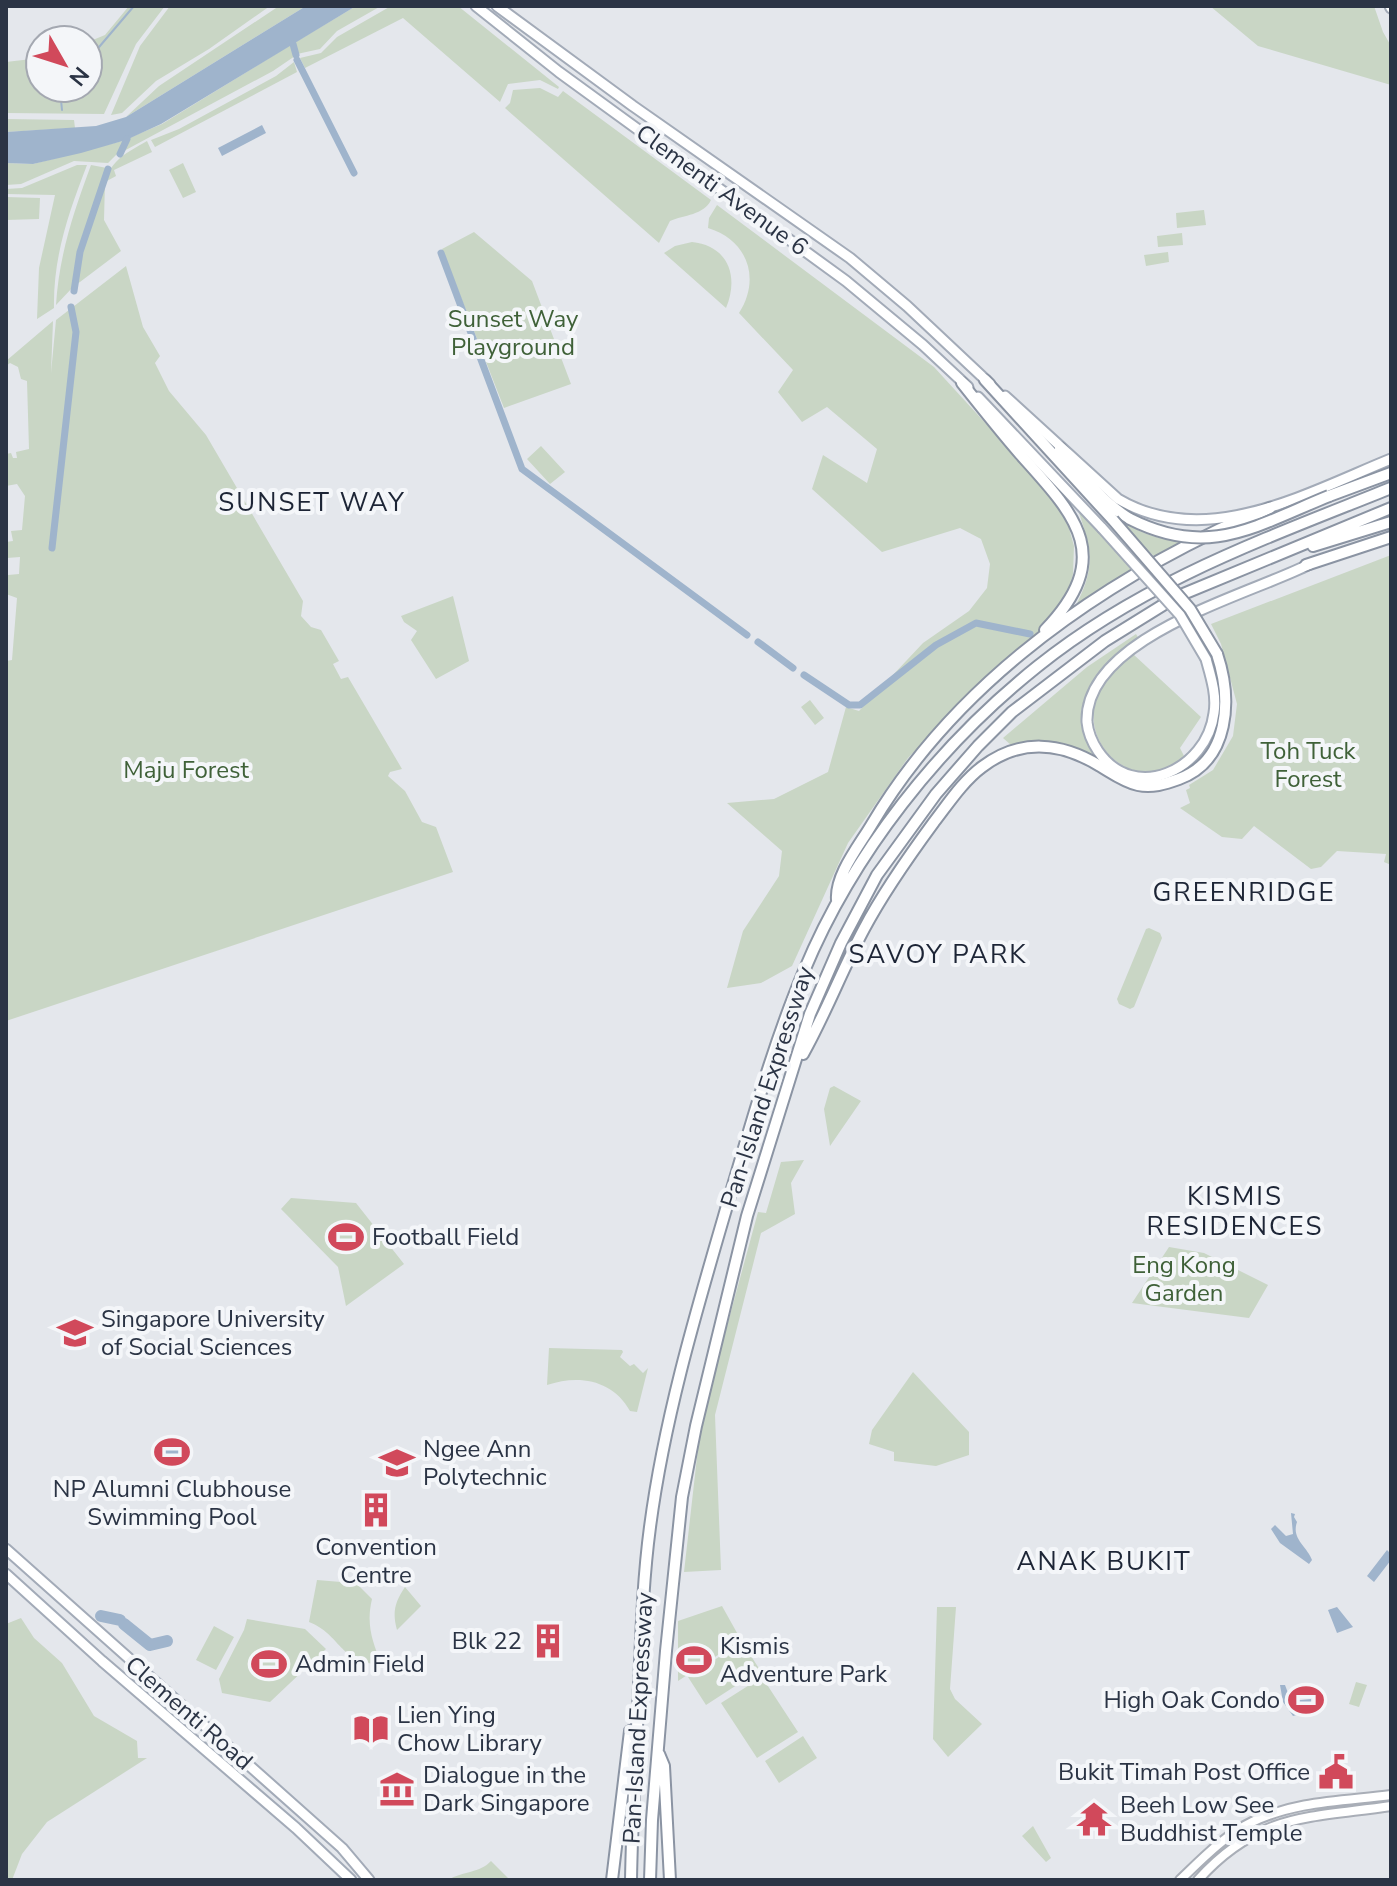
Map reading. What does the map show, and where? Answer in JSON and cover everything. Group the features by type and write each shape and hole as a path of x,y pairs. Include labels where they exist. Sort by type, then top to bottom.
{"highway":[{"path":"793,1070 822,1020 848,961 884,895 938,817 979,768 1014,750 1061,747 1136,785 1164,785 1190,775 1207,759 1223,731 1227,694 1225,676 1217,654 1190,609 985,380"},
{"path":"962,383 1059,495 1074,521 1083,547 1082,572 1076,591 1065,610 1034,643"},
{"path":"1060,448 1116,511 1165,534 1188,539 1209,538 1252,527 1391,473"},
{"name":"Pan-Island Expressway","path":"631,1880 642,1609 650,1526 687,1342 747,1137 788,1013 805,967 837,902 898,812 953,744 1040,664 1093,626 1164,584 1257,542 1391,488"},
{"path":"837,902 839,884 870,826 935,734 994,676 1034,643 1136,575 1214,532 1270,508"},
{"name":"Pan-Island Expressway","path":"650,1880 652,1820 682,1497 696,1426 747,1216 810,1014 841,943 877,875 936,794 978,746 1012,712 1105,641 1176,597 1391,508"},
{"path":"1276,557 1391,522"},
{"path":"1306,565 1391,535"},
{"path":"612,1880 631,1727 638,1710"},
{"path":"658,1752 664,1766 670,1880"}],"main road":[{"name":"Clementi Avenue 6","path":"476,6 559,72 846,281 923,345 973,391 1180,615 1206,659 1215,696 1214,713 1203,744 1190,760 1173,771 1150,778 1128,774 1110,764 1091,738 1087,719 1094,690 1116,663 1145,639 1176,622 1306,565"},
{"name":"Clementi Avenue 6","path":"499,7 633,106 850,258 907,306 1118,499 1137,510 1198,521 1226,518 1270,508 1391,459"},
{"name":"Clementi Road","path":"6,1549 331,1838 369,1880"},
{"path":"6,1574 19,1576 24,1573 23,1565"},
{"name":"Clementi Road","path":"6,1574 351,1880"},
{"path":"49,1613 46,1596 53,1592"},
{"path":"1180,1880 1216,1846 1252,1821 1293,1807 1391,1795"},
{"path":"1198,1880 1232,1847 1260,1830 1314,1815 1391,1806"}],"green space":[{"path":"129,6 165,6 136,44 104,114 6,113 6,62 24,60 24,104 104,104 105,35"},
{"path":"170,6 270,6 156,81 122,113 111,115 140,46"},
{"path":"279,6 306,6 126,117 159,86"},
{"path":"356,6 381,6 337,31 320,49 297,54 294,43"},
{"path":"391,6 458,6 559,87 540,80 508,84 500,102 403,18 305,68 300,58 321,53 337,37"},
{"path":"1210,6 1374,6 1391,46 1391,85 1258,46"},
{"path":"292,44 295,56 273,71 122,152 129,138 162,124"},
{"path":"294,62 297,72 155,147 151,140 179,129 276,76"},
{"path":"540,88 558,97 563,91 711,200 708,205 699,212 670,221 659,243 505,108 510,103 513,90"},
{"path":"6,119 74,120 75,128 6,132"},
{"path":"126,140 108,163 74,161 21,184 6,185 6,163 33,164"},
{"path":"147,141 152,152 114,170 116,176 105,182 104,220 121,251 76,285 102,185 116,162"},
{"path":"183,163 196,192 183,198 169,170"},
{"path":"77,165 87,165 59,252 54,308 37,319 39,268 55,195 6,194 6,189 22,188"},
{"path":"91,165 107,168 79,252 73,287 56,305 68,234"},
{"path":"6,197 40,198 39,219 6,220"},
{"path":"717,205 934,367 1054,498 1067,521 1074,546 1073,574 1066,602 1044,631 989,675 908,758 848,843 792,966 761,983 727,988 743,931 779,876 782,851 727,803 774,799 828,772 846,707 859,711 923,643 969,611 987,588 990,564 981,539 960,528 882,552 812,489 823,455 867,483 877,449 827,407 802,422 778,392 793,370 739,313 749,287 747,262 733,242 708,228 709,218"},
{"path":"1204,210 1206,225 1177,228 1176,213"},
{"name":"Sunset Way Playground","path":"474,232 532,281 571,384 504,408 442,249"},
{"path":"1182,233 1183,245 1158,247 1157,236"},
{"path":"692,242 715,250 728,265 731,285 726,308 664,253 675,246"},
{"path":"1168,252 1169,262 1146,266 1144,255"},
{"name":"Maju Forest","path":"126,266 143,327 160,356 155,363 169,391 206,435 303,601 301,616 311,627 321,630 339,661 333,664 341,679 348,677 402,769 390,772 388,776 405,791 422,822 436,827 453,872 6,1021 6,661 12,660 17,598 6,594 8,575 19,574 20,557 7,558 6,542 13,541 11,531 22,530 25,496 17,484 6,486 6,454 11,453 13,458 17,458 16,452 29,449 27,381 21,379 18,367 10,363 6,366 6,361 53,321 51,373 56,320"},
{"path":"541,446 565,472 550,484 527,459"},
{"path":"1078,510 1135,570 1075,607 1086,581 1090,559"},
{"path":"1112,516 1147,534 1185,542 1158,560"},
{"name":"Toh Tuck Forest","path":"1391,555 1391,865 1384,862 1386,854 1337,851 1321,867 1311,869 1254,826 1242,839 1222,837 1180,808 1190,803 1186,790 1190,788 1189,785 1213,770 1233,736 1237,704 1221,644 1211,624"},
{"path":"453,596 469,661 436,679 411,640 417,631 401,616"},
{"path":"1136,634 1139,639 1098,676 1084,700 1082,727 1100,761 1057,744 1035,742 1011,745 1003,738 1087,667"},
{"path":"1133,654 1201,717 1180,748 1185,758 1157,772 1130,769 1118,762 1100,742 1095,730 1093,717 1101,689"},
{"path":"810,700 824,718 815,725 801,707"},
{"path":"1149,928 1160,933 1162,938 1134,1007 1130,1009 1119,1004 1117,999"},
{"path":"834,1086 861,1101 830,1146 824,1109 830,1088"},
{"path":"804,1160 791,1183 795,1214 761,1233 715,1415 721,1570 684,1572 701,1422 758,1212 766,1213 781,1162"},
{"name":"Football Field","path":"291,1198 356,1203 404,1264 346,1306 338,1267 281,1209"},
{"name":"Eng Kong Garden","path":"1169,1247 1204,1253 1268,1285 1249,1318 1132,1303"},
{"path":"549,1348 622,1350 620,1357 630,1366 634,1364 643,1373 648,1368 637,1412 630,1411 614,1392 594,1382 571,1380 547,1385"},
{"path":"913,1372 969,1432 969,1455 936,1466 894,1461 894,1452 869,1444 872,1430"},
{"path":"350,1577 372,1599 371,1632 382,1665 356,1659 320,1627 309,1622 317,1580 341,1582"},
{"path":"405,1587 421,1606 397,1630 395,1607"},
{"name":"Kismis Adventure Park","path":"722,1606 741,1640 678,1681 678,1621"},
{"path":"937,1607 956,1607 950,1689 955,1699 982,1724 948,1757 933,1739"},
{"path":"21,1618 34,1638 62,1663 94,1716 137,1741 138,1758 147,1758 47,1822 22,1854 12,1880 6,1880 6,1624"},
{"name":"Admin Field","path":"247,1619 305,1629 326,1649 270,1702 222,1693 219,1679"},
{"path":"214,1626 234,1637 216,1670 196,1660"},
{"path":"742,1642 760,1670 706,1705 688,1677"},
{"path":"762,1677 798,1732 757,1758 721,1703"},
{"path":"1356,1682 1367,1685 1359,1707 1349,1704"},
{"path":"803,1736 817,1758 779,1783 765,1761"},
{"path":"1033,1826 1051,1858 1046,1862 1022,1836"},
{"path":"491,1861 510,1880 448,1880 482,1868"}],"water":[{"path":"306,6 356,6 161,124 126,140 33,164 6,163 6,132 96,126 126,117"},
{"path":"262,125 266,133 222,156 218,148"},
{"name":"NP Alumni Clubhouse Swimming Pool","path":"177,1437 185,1460 169,1469 159,1445"},
{"path":"1291,1513 1295,1514 1298,1538 1312,1560 1309,1564 1280,1543 1271,1529 1275,1525 1286,1536 1293,1534"},
{"path":"1387,1550 1391,1560 1374,1582 1367,1576"},
{"path":"1337,1607 1353,1627 1337,1633 1328,1610"},
{"name":"High Oak Condo","path":"1280,1685 1285,1685 1291,1701 1311,1699 1311,1703 1301,1706 1300,1714 1293,1716 1283,1702"}],"waterway":[{"path":"104,41 134,6"},
{"path":"293,44 296,55"},
{"path":"297,60 354,173"},
{"path":"61,104 62,110"},
{"path":"120,154 127,139"},
{"path":"74,291 80,252 108,169"},
{"path":"441,253 522,469 747,635"},
{"path":"52,548 76,332 71,307"},
{"path":"804,675 849,705 860,705 936,645 976,623 1030,634"},
{"path":"758,642 793,668"},
{"path":"101,1616 120,1620"},
{"path":"124,1624 150,1645 167,1641"}],"place":[{"name":"Football Field","path":"346,1237"},
{"name":"Singapore University of Social Sciences","path":"75,1333"},
{"name":"NP Alumni Clubhouse Swimming Pool","path":"172,1452"},
{"name":"Ngee Ann Polytechnic","path":"397,1463"},
{"name":"Convention Centre","path":"376,1510"},
{"name":"Blk 22","path":"548,1641"},
{"name":"Kismis Adventure Park","path":"694,1660"},
{"name":"Admin Field","path":"269,1664"},
{"name":"High Oak Condo","path":"1306,1700"},
{"name":"Lien Ying Chow Library","path":"371,1729"},
{"name":"Bukit Timah Post Office","path":"1336,1772"},
{"name":"Dialogue in the Dark Singapore","path":"397,1789"},
{"name":"Beeh Low See Buddhist Temple","path":"1094,1819"}],"district":[{"name":"SUNSET WAY","path":"312,502"},
{"name":"GREENRIDGE","path":"1244,892"},
{"name":"SAVOY PARK","path":"938,954"},
{"name":"KISMIS RESIDENCES","path":"1235,1211"},
{"name":"ANAK BUKIT","path":"1104,1561"}]}
